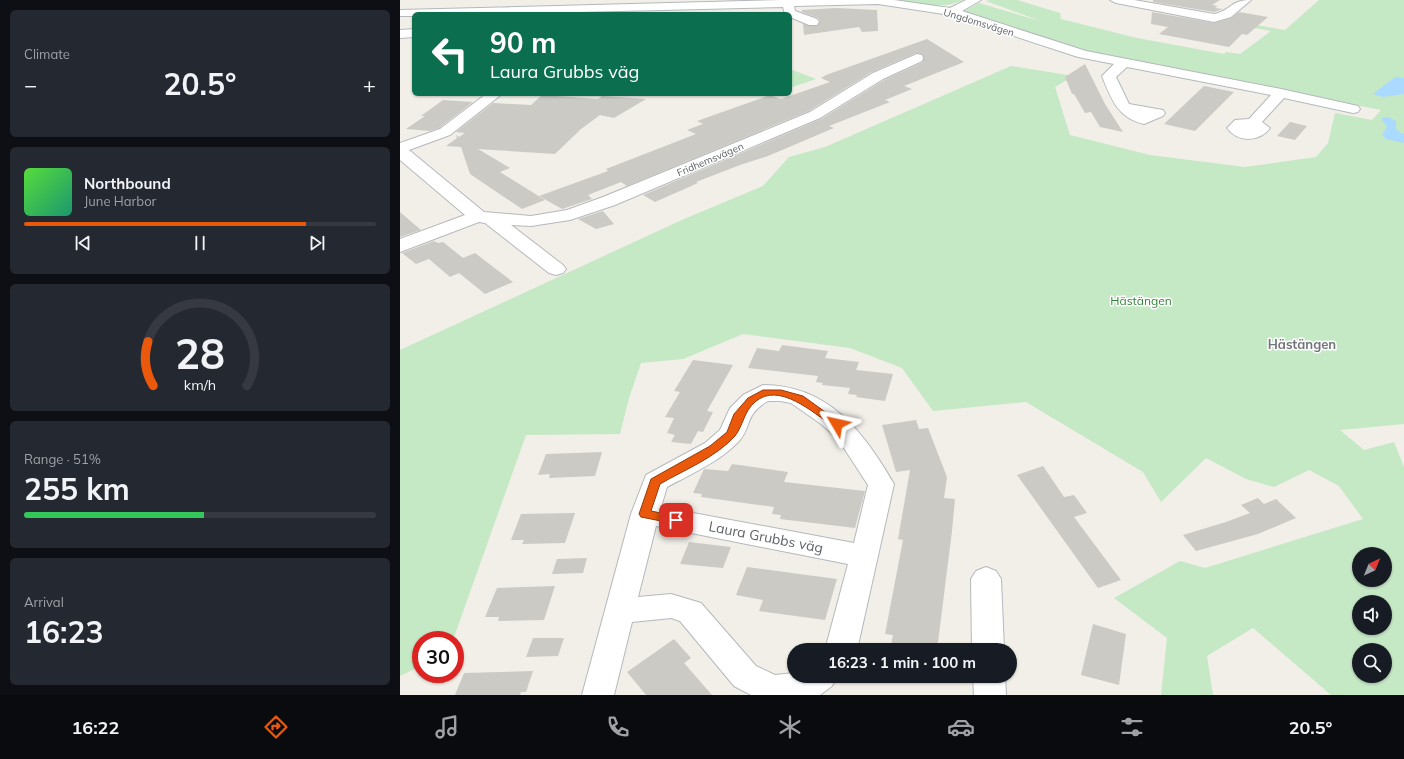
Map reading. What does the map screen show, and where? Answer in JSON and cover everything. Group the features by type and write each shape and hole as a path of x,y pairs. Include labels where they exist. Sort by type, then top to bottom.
{"street":[{"path":"487,11 496,0"},
{"name":"Ungdomsvägen","path":"458,12 519,12 589,4 661,3 694,10 742,2 878,0 952,12 1077,52 1282,93 1353,109"},
{"path":"952,12 975,0"},
{"path":"1116,0 1214,18 1227,15 1245,0"},
{"path":"788,2 790,12"},
{"name":"Ungdomsvägen","path":"400,14 412,14"},
{"path":"792,14 813,22"},
{"path":"400,34 412,33"},
{"name":"Fridhemsvägen","path":"485,217 532,221 570,215 609,201 815,115 878,76 917,58"},
{"path":"1123,107 1109,76 1124,62"},
{"path":"1253,123 1282,93"},
{"path":"492,96 445,132 400,149 405,156 556,269"},
{"path":"400,246 485,217"},
{"path":"598,695 645,514 655,482 714,449 731,434 739,414 751,400 763,393 781,393 799,398 830,418 847,433 881,484 843,643"},
{"name":"Laura Grubbs väg","path":"645,514 864,556"},
{"path":"986,579 988,643"},
{"path":"620,611 671,606 690,612 745,676 773,690 805,687 811,683"},
{"path":"989,683 990,695"}],"green space":[{"path":"896,0 963,0 946,5 930,5"},
{"path":"1017,0 1060,13 1061,19 1137,38 1224,54 1226,52 1240,54 1271,31 1221,22 1227,20 1285,30 1319,0 1404,0 1404,424 1340,430 1364,450 1394,442 1404,467 1404,695 1331,695 1253,628 1207,656 1213,695 1161,695 1167,638 1114,598 1180,561 1205,568 1363,519 1339,486 1309,470 1274,487 1246,479 1206,458 1161,502 1143,472 1026,402 933,411 902,368 850,348 743,334 683,359 641,363 629,398 620,434 526,435 456,631 412,631 412,670 400,676 400,350 684,219 763,186 789,157 825,147 1011,66 1074,76 1055,87 1070,135 1150,155 1245,167 1316,157 1328,143 1335,113 1372,120 1381,110 1076,50 966,14 964,11 979,3 1043,22 986,1"},
{"path":"792,70 816,79 792,87"}],"water":[{"path":"1395,77 1404,78 1404,94 1383,97 1373,94"},
{"path":"1388,117 1396,121 1396,129 1404,134 1404,143 1386,139 1382,135 1387,127 1381,118"}],"building":[{"path":"1153,0 1220,0 1212,5 1218,6 1215,8 1223,9 1214,12 1153,2"},
{"path":"837,8 877,10 878,31 862,32 859,27 804,35 803,24 817,26 820,21 818,18 802,12 802,10"},
{"path":"1152,12 1214,23 1231,18 1239,12 1268,17 1247,35 1242,34 1229,47 1159,34 1168,27 1151,24"},
{"path":"927,39 964,62 904,86 912,89 885,100 890,102 829,126 834,128 768,156 696,182 698,183 655,202 643,195 821,119 884,80 923,62 923,55 916,53 872,72 809,111 627,186 621,182 588,195 592,199 562,209 539,196 608,171 606,169 696,134 687,130 703,124 697,121 767,96 781,99 830,82 821,78"},
{"path":"1085,64 1105,104 1123,132 1100,127 1091,112 1085,113 1074,94 1072,94 1065,77"},
{"path":"1204,86 1234,92 1195,131 1164,124"},
{"path":"541,96 598,99 602,96 646,99 614,118 600,115 581,129 555,154 478,149 510,168 500,172 545,200 522,209 470,174 461,147 446,146 457,138 456,135 459,137 465,133 456,132 493,103 531,105"},
{"path":"443,100 473,102 439,128 430,131 406,129 425,116 421,116"},
{"path":"1290,122 1307,126 1295,140 1277,136"},
{"path":"603,211 614,224 596,229 578,219"},
{"path":"400,212 421,230 400,237"},
{"path":"434,241 438,243 443,242 463,258 475,253 513,282 485,294 459,273 450,277 429,259 416,264 402,253"},
{"path":"782,345 828,351 825,358 859,362 856,370 893,374 885,401 856,397 857,395 848,394 850,388 822,385 823,383 816,382 818,376 748,368 757,348 779,351"},
{"path":"693,360 733,365 707,411 713,412 703,432 698,431 691,444 671,442 675,435 667,433 674,418 665,417 680,392 674,391"},
{"path":"916,420 919,429 928,428 947,477 944,498 955,499 938,643 891,643 893,635 885,634 903,540 898,539 910,470 896,472 882,425"},
{"path":"602,452 595,476 549,478 550,474 538,475 546,454"},
{"path":"732,464 788,472 784,482 865,491 855,528 780,519 781,515 772,514 774,507 701,497 702,494 693,493 704,469 728,471"},
{"path":"1043,466 1064,497 1074,495 1087,513 1074,517 1121,580 1098,588 1017,475"},
{"path":"1258,498 1264,504 1276,499 1296,518 1258,534 1196,551 1183,535 1250,513 1241,505"},
{"path":"575,513 565,543 522,544 524,540 511,540 521,514"},
{"path":"689,542 731,547 723,568 680,564"},
{"path":"587,558 583,573 552,574 557,559"},
{"path":"747,567 837,579 825,620 759,611 763,600 736,595"},
{"path":"555,586 544,620 498,621 499,617 485,617 497,588"},
{"path":"1093,624 1126,634 1119,685 1081,675"},
{"path":"533,638 564,638 558,656 526,657"},
{"path":"674,639 691,658 684,663 712,695 646,695 627,672"},
{"path":"533,671 526,692 521,692 520,695 455,695 460,683 464,683 464,673"}],"district":[{"name":"Hästängen","path":"1302,344"}],"route":[{"path":"676,520 645,514 655,482 714,449 731,434 739,414 751,400 763,393 781,393 799,398 837,424"}]}
